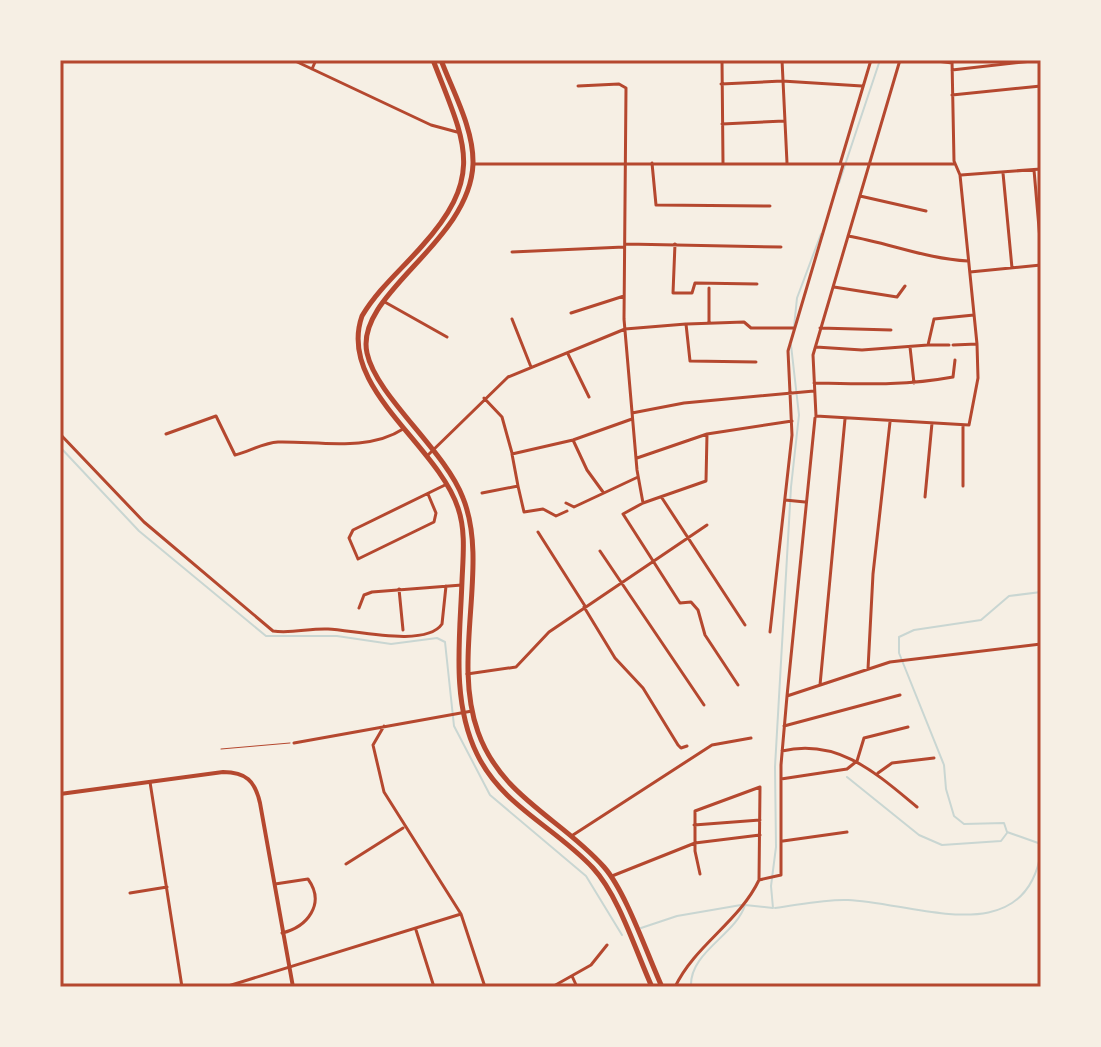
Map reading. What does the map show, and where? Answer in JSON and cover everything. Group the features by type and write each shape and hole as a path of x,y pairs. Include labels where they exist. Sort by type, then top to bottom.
{"highway":[{"path":"433,60 460,133 465,162 458,199 447,218 374,297 356,332 356,349 363,371 447,484 461,516 462,713 478,756 496,785 587,862 604,883 652,987"},
{"path":"441,60 468,132 473,164 468,192 455,219 383,301 369,326 367,354 386,388 452,476 469,516 467,674 472,711 484,747 504,779 612,876 662,987"},
{"path":"587,862 593,856"}],"street":[{"path":"293,60 431,125 460,133"},
{"path":"312,69 316,60"},
{"path":"722,60 723,163"},
{"path":"782,60 787,163"},
{"path":"770,632 787,500 792,421 788,351 871,60"},
{"path":"761,879 775,877 782,872 782,751 802,502 816,416 812,392 815,347 900,60"},
{"path":"816,416 969,425 976,397 977,344 960,175 955,164 952,61 930,60"},
{"path":"952,70 1041,60"},
{"path":"721,84 782,81 862,86"},
{"path":"578,86 624,85 625,329 636,459 643,503"},
{"path":"952,95 1041,86"},
{"path":"722,124 784,121"},
{"path":"652,163 656,205 770,206"},
{"path":"473,164 955,164"},
{"path":"960,175 1041,169"},
{"path":"1034,170 1041,251"},
{"path":"1003,173 1012,268"},
{"path":"860,196 926,211"},
{"path":"848,236 903,247 924,256 968,261"},
{"path":"675,243 673,293 692,293 695,283 757,284"},
{"path":"512,252 675,243 781,247"},
{"path":"970,272 1041,265"},
{"path":"834,287 897,297 905,286"},
{"path":"709,288 709,323"},
{"path":"571,313 624,296"},
{"path":"383,301 447,337"},
{"path":"928,345 934,319 974,315"},
{"path":"512,319 532,367"},
{"path":"427,456 508,377 625,329 709,323 793,328"},
{"path":"686,324 690,361 756,362"},
{"path":"820,328 891,330"},
{"path":"815,347 862,350 977,344"},
{"path":"910,346 914,383"},
{"path":"568,354 589,397"},
{"path":"814,383 881,386 953,377 955,360"},
{"path":"632,413 684,403 812,392"},
{"path":"484,398 504,421 524,512 543,509 556,516 567,511"},
{"path":"166,434 216,416 235,455 270,443 384,439 406,427"},
{"path":"512,454 573,440 632,419"},
{"path":"820,685 845,419"},
{"path":"636,459 707,434 792,421"},
{"path":"868,669 873,574 890,421"},
{"path":"925,497 932,423"},
{"path":"963,425 963,486"},
{"path":"60,434 144,522 273,631 328,629 386,636 432,632 442,624 446,586"},
{"path":"707,434 707,479 643,503 623,514 680,603 694,603 705,635 738,685"},
{"path":"573,440 587,470 603,492"},
{"path":"566,503 574,507 638,477"},
{"path":"428,494 436,513 434,522 358,559 349,538 353,530 447,484"},
{"path":"482,493 518,486"},
{"path":"661,497 745,625"},
{"path":"787,500 802,502"},
{"path":"467,674 515,668 549,632 707,525"},
{"path":"538,532 615,658 643,688 678,745 681,748 687,746"},
{"path":"600,551 704,705"},
{"path":"359,608 367,593 462,585"},
{"path":"399,589 403,630"},
{"path":"787,696 890,662 1041,644"},
{"path":"784,726 900,695"},
{"path":"294,743 472,711"},
{"path":"384,726 373,745 384,792 461,914 485,987"},
{"path":"781,779 840,771 857,761 864,738 908,727"},
{"path":"570,837 712,745 751,738"},
{"path":"782,751 810,746 857,761 878,773 917,807"},
{"path":"878,773 892,763 934,758"},
{"path":"60,794 223,772 239,773 249,779 256,787 260,803 293,987"},
{"path":"150,782 182,987"},
{"path":"675,987 702,948 739,911 761,879 759,787 695,811 695,843 700,874"},
{"path":"694,825 760,820"},
{"path":"346,864 405,827"},
{"path":"783,841 847,832"},
{"path":"612,876 695,843 760,835"},
{"path":"274,884 308,879 315,891 314,908 304,924 282,933"},
{"path":"130,893 167,887"},
{"path":"225,987 461,914"},
{"path":"416,928 434,987"},
{"path":"552,987 592,964 607,945"},
{"path":"572,976 577,987"}],"lane":[{"path":"221,749 294,743"}],"waterway":[{"path":"839,183 880,60"},
{"path":"794,327 797,298 821,234"},
{"path":"691,987 697,964 732,926 745,905 773,908 775,767 791,487 799,415 791,345"},
{"path":"60,447 139,531 266,636 337,636 391,644 437,638 445,642 454,726 490,795 586,876 622,935"},
{"path":"1041,592 1009,596 981,620 914,630 899,637 899,653 944,765 946,789 954,816 964,824 1004,823 1007,832 1041,844"},
{"path":"847,777 919,835 942,845 1001,841 1007,833"},
{"path":"775,908 848,900 964,915 991,912 1014,902 1031,883 1041,852"},
{"path":"641,928 677,916 741,905"}]}
